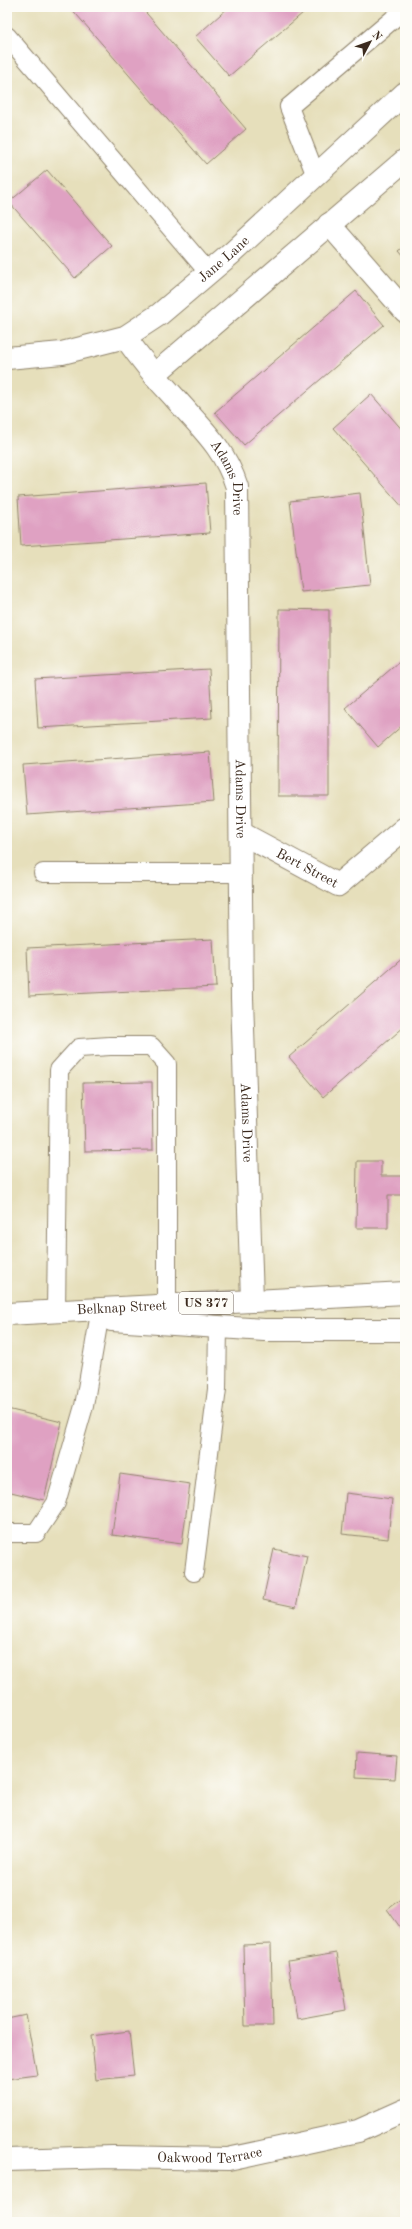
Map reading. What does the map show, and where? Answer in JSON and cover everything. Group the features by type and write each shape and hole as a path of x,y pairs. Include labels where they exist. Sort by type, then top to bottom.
{"street":[{"name":"Jane Lane","path":"7,358 62,353 125,337 160,314 209,273 405,93"},
{"path":"154,374 405,160"},
{"path":"329,224 405,311"},
{"name":"Adams Drive","path":"125,337 154,374 218,446 230,465 237,486 242,1006 252,1300"},
{"name":"Bert Street","path":"241,833 338,885 405,828"},
{"name":"Belknap Street","path":"7,1315 252,1300 405,1293"},
{"name":"Belknap Street","path":"7,1315 264,1330 405,1330"},
{"name":"Oakwood Terrace","path":"7,2160 113,2156 228,2158 358,2131 405,2110"}],"lane":[{"path":"316,176 289,107 405,9"},
{"path":"7,36 209,273"},
{"path":"43,873 240,872"},
{"path":"56,1312 59,1070 79,1048 110,1046 151,1046 167,1064 167,1305"},
{"path":"7,1533 36,1533 56,1503 84,1406 99,1320"},
{"path":"194,1572 217,1389 218,1327"}],"building":[{"path":"70,7 141,7 246,129 206,164"},
{"path":"229,7 310,7 229,76 195,37"},
{"path":"47,170 112,246 75,278 9,202"},
{"path":"405,246 405,258 399,251"},
{"path":"356,291 384,325 244,445 215,412"},
{"path":"371,394 405,433 405,510 333,428"},
{"path":"206,483 210,533 21,546 18,497"},
{"path":"360,493 370,585 301,592 290,501"},
{"path":"279,609 329,610 329,796 278,796"},
{"path":"405,657 405,723 378,747 345,708"},
{"path":"209,669 212,718 38,728 35,679"},
{"path":"210,752 214,802 27,815 23,765"},
{"path":"213,939 216,987 29,996 27,948"},
{"path":"405,956 405,1026 323,1097 289,1057"},
{"path":"152,1082 153,1150 85,1151 83,1083"},
{"path":"357,1161 381,1161 381,1176 405,1176 405,1195 388,1195 388,1228 356,1228"},
{"path":"7,1409 62,1422 44,1500 7,1491"},
{"path":"120,1474 190,1484 182,1544 112,1535"},
{"path":"346,1493 392,1499 388,1539 342,1534"},
{"path":"274,1549 307,1556 296,1607 263,1600"},
{"path":"357,1753 397,1756 395,1779 356,1777"},
{"path":"405,1896 405,1934 387,1909"},
{"path":"271,1944 273,2026 245,2026 243,1945"},
{"path":"337,1953 346,2010 297,2019 288,1961"},
{"path":"26,2015 37,2075 7,2079 7,2019"},
{"path":"129,2031 134,2076 96,2080 91,2036"}]}
